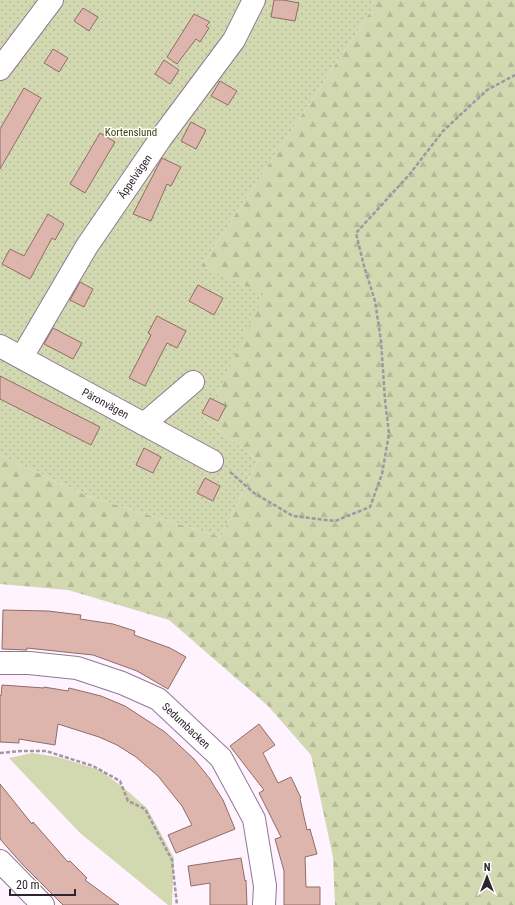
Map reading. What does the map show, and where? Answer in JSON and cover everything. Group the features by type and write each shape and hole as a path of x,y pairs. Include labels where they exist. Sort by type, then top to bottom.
{"street":[{"path":"0,69 52,0"},
{"name":"Äppelvägen","path":"22,357 87,246 161,138 234,40 254,0"},
{"name":"Päronvägen","path":"0,346 212,461"},
{"path":"144,424 193,382"},
{"name":"Sedumbacken","path":"0,663 29,663 77,668 122,683 158,699 221,758 254,819 265,886 264,905"},
{"path":"0,861 43,905"}],"path":[{"path":"212,461 228,470 254,494 293,516 335,521 370,507 382,474 389,434 381,341 375,300 364,266 356,233 409,175 443,131 487,90 515,75"},
{"path":"0,754 21,751 46,751 93,766 120,781 128,801 145,809 172,860 177,905"}],"green space":[{"name":"Kortenslund","path":"0,0 374,0 375,5 201,266 265,294 205,420 258,460 221,537 87,496 0,455"},
{"path":"374,0 515,0 515,905 335,905 333,857 311,755 268,706 169,620 68,590 0,584 0,455 87,496 221,537 258,460 205,420 264,294 201,266 375,5"},
{"path":"32,753 58,757 100,770 147,808 174,858 172,905 168,905 80,833 9,758"}],"building":[{"path":"274,0 299,3 295,21 271,17"},
{"path":"83,8 98,17 89,31 74,21"},
{"path":"194,14 210,22 206,26 209,28 200,42 196,39 177,64 167,57"},
{"path":"53,49 68,58 59,72 44,63"},
{"path":"164,60 179,70 170,84 155,74"},
{"path":"220,81 237,91 228,105 211,96"},
{"path":"24,88 41,98 0,169 0,129"},
{"path":"191,122 206,130 196,149 181,141"},
{"path":"100,133 115,142 85,193 70,184"},
{"path":"162,158 181,167 171,186 167,184 151,221 133,214"},
{"path":"48,214 64,224 55,240 52,238 30,279 2,264 10,249 24,256"},
{"path":"80,282 93,289 84,307 70,300"},
{"path":"198,285 223,298 214,315 189,301"},
{"path":"157,316 186,331 177,348 167,343 145,386 129,378 151,335 148,333"},
{"path":"53,328 82,343 73,359 44,344"},
{"path":"0,376 100,427 91,445 0,399"},
{"path":"210,398 226,406 218,421 202,413"},
{"path":"144,448 161,457 153,473 136,465"},
{"path":"205,478 220,486 213,501 197,493"},
{"path":"3,610 48,611 81,615 80,619 113,624 135,631 134,635 170,648 186,657 168,689 137,671 93,655 27,648 27,650 2,649"},
{"path":"2,685 44,687 68,691 69,688 101,696 125,706 165,732 194,759 210,779 223,800 235,829 176,853 168,835 192,825 182,806 158,776 136,757 117,745 99,737 58,724 55,745 19,739 19,743 0,742 0,695 1,696"},
{"path":"259,724 275,745 263,753 278,783 291,777 301,798 307,830 310,829 317,854 305,857 306,887 320,887 320,905 284,905 284,871 275,839 281,837 259,793 264,790 230,746"},
{"path":"0,784 32,824 33,822 68,862 70,861 87,878 85,880 119,905 63,905 23,865 0,839"},
{"path":"241,858 245,881 246,880 247,905 210,905 210,883 191,886 188,866"}]}
